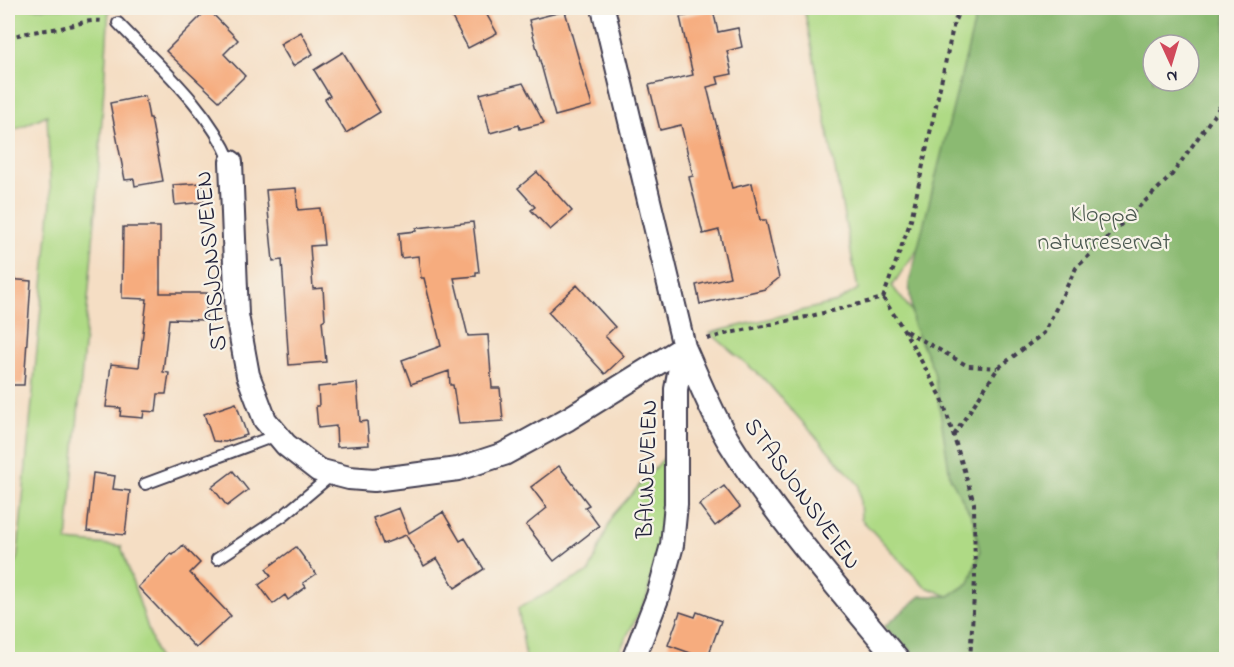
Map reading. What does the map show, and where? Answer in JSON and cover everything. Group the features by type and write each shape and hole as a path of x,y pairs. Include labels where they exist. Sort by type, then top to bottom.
{"street":[{"name":"STASJONSVEIEN","path":"603,8 684,346 728,440 766,496 814,559 898,660"},
{"name":"STASJONSVEIEN","path":"231,162 237,315 248,375 265,420 286,445 318,470 349,478 374,480 458,469 504,454 568,419 684,346"},
{"name":"BAUNEVEIEN","path":"633,660 658,596 672,545 676,504 676,388 684,346"}],"lane":[{"name":"STASJONSVEIEN","path":"118,23 198,106 222,140 231,162"},
{"path":"145,484 277,435"},
{"path":"217,559 284,515 334,474"}],"path":[{"path":"883,298 911,220 954,23 960,8"},
{"path":"8,38 26,32 60,28 94,20 118,23"},
{"path":"954,435 998,368 1044,333 1076,268 1172,176 1227,98"},
{"path":"684,346 725,334 883,298"},
{"path":"883,298 904,330 942,398 974,503 975,579 970,660"},
{"path":"904,330 968,366 998,368"}],"green space":[{"path":"8,8 109,8 97,196 67,541 121,546 158,659 8,659 8,571 17,561 51,201 47,115 8,133"},
{"path":"804,8 997,8 918,248 892,286 962,375 982,508 982,571 960,601 924,586 861,519 859,485 763,378 710,333 837,302 858,289"},
{"name":"Kloppa naturreservat","path":"978,8 1226,8 1226,659 920,659 884,627 921,596 949,596 969,583 980,552 973,519 950,477 934,371 913,324 909,283"},
{"path":"665,457 660,538 647,597 615,659 526,659 518,608 589,572 613,515"}],"building":[{"path":"447,8 483,8 497,33 468,48"},
{"path":"208,9 238,40 224,54 245,76 219,101 166,51"},
{"path":"713,10 718,32 738,28 742,47 727,51 732,74 717,77 719,84 707,87 732,188 752,183 760,220 766,220 779,278 765,289 700,304 696,285 730,277 719,230 703,234 689,177 693,176 681,125 660,130 649,85 693,75 680,17"},
{"path":"565,11 592,106 555,116 529,20"},
{"path":"301,32 313,54 293,66 280,44"},
{"path":"343,52 380,112 346,133 325,99 330,96 314,70"},
{"path":"523,83 544,123 520,129 519,125 490,133 480,94"},
{"path":"145,96 163,181 135,186 134,179 125,180 110,103"},
{"path":"537,172 572,211 550,230 531,210 535,207 518,188"},
{"path":"202,183 204,202 175,205 173,185"},
{"path":"296,188 298,210 320,208 324,245 310,246 313,289 323,288 325,319 322,321 326,362 289,365 282,260 273,261 266,190"},
{"path":"473,222 479,272 476,272 476,276 454,278 468,336 488,335 492,388 500,388 503,421 459,424 449,371 411,384 402,360 441,346 424,278 421,278 418,256 401,258 399,233 416,231 416,228"},
{"path":"123,227 160,227 160,293 207,293 206,320 169,319 163,372 169,373 166,394 158,394 156,412 144,411 143,418 120,416 121,408 106,407 111,364 139,367 147,299 122,298"},
{"path":"8,279 31,281 24,385 8,385"},
{"path":"577,285 615,327 605,336 624,356 605,374 548,312"},
{"path":"357,383 360,422 367,421 369,445 337,447 336,426 318,428 316,406 319,406 318,387"},
{"path":"236,403 247,435 225,442 213,441 204,414"},
{"path":"559,466 589,505 585,507 599,526 554,561 526,525 547,508 531,487"},
{"path":"233,471 248,490 227,506 212,487"},
{"path":"93,473 115,476 113,489 130,491 125,535 87,531"},
{"path":"724,486 740,507 715,526 699,505"},
{"path":"399,508 409,533 443,512 460,541 465,538 484,569 455,588 437,558 424,566 406,535 383,544 373,518"},
{"path":"183,545 200,563 190,573 231,616 196,648 138,587"},
{"path":"296,547 316,574 303,583 306,587 288,600 285,595 273,604 259,585 271,576 266,569"},
{"path":"680,612 695,617 697,612 721,621 707,659 668,645"}]}
